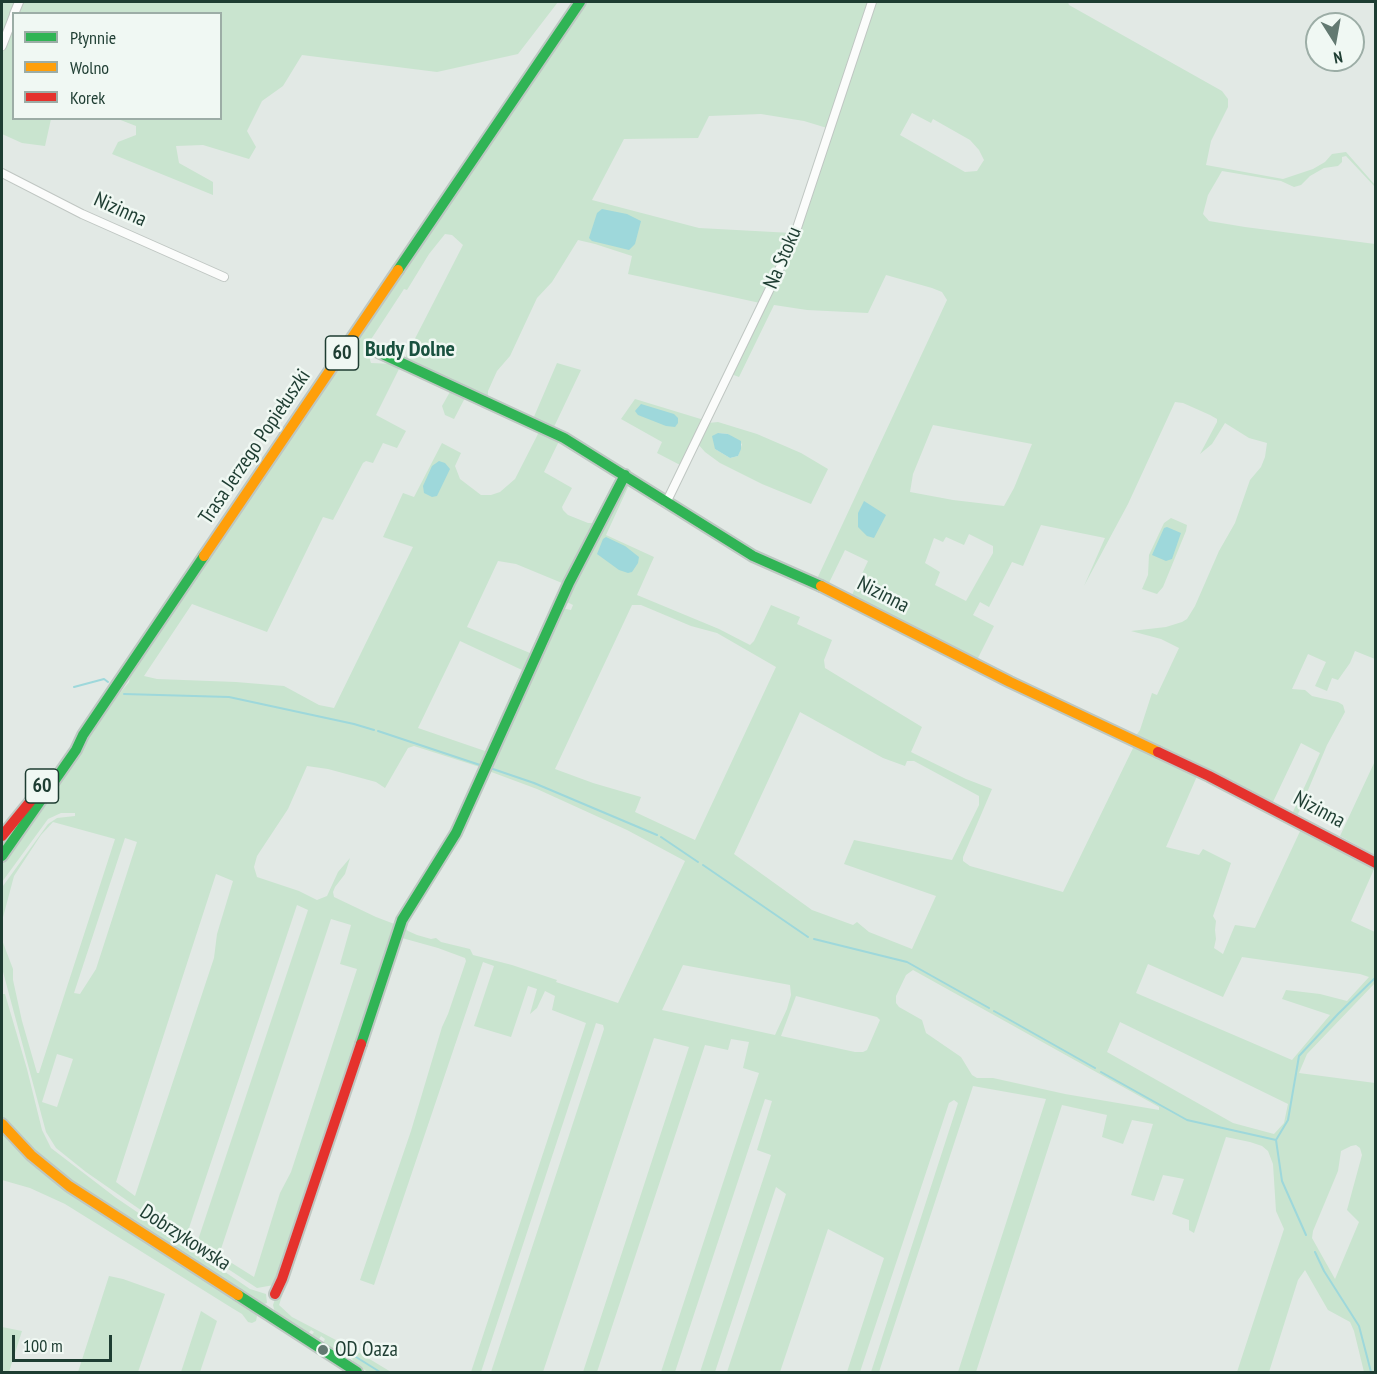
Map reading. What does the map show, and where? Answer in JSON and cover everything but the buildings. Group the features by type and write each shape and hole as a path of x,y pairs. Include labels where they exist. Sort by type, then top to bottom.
{"street":[{"name":"Trasa Jerzego Popiełuszki","path":"2,856 580,2"},
{"name":"Na Stoku","path":"666,503 792,243 872,2"},
{"path":"2,46 12,19"},
{"name":"Nizinna","path":"2,173 82,214 224,278"},
{"name":"Nizinna","path":"378,352 532,422 586,450 666,503 753,556 832,591 1010,682 1209,776 1376,863"},
{"path":"275,1294 282,1279 402,920 456,832 569,583 625,475"},
{"name":"Trasa Jerzego Popiełuszki","path":"2,836 83,735"},
{"name":"Dobrzykowska","path":"2,1124 31,1155 61,1180 357,1372"}],"green space":[{"path":"2,2 558,2 518,54 437,72 302,55 283,86 262,101 247,131 256,147 249,159 203,145 176,146 179,163 213,182 213,195 112,154 118,142 136,135 136,126 121,120 222,120 222,12 12,12 12,120 51,120 45,146 22,143 2,134"},
{"path":"586,2 870,2 827,128 804,121 761,114 709,116 698,138 624,139 592,200 699,228 792,233 760,303 628,274 632,256 578,240 552,282 537,298 510,356 497,371 488,391 488,399 403,362 463,245 452,235 445,234 429,254 407,290 404,289 368,344 378,349 371,351 371,363 394,364 400,367 376,415 406,431 397,448 383,443 373,463 366,461 363,463 333,520 323,517 267,632 192,604 144,676 157,679 284,686 319,705 334,708 413,547 383,537 403,493 414,497 442,443 461,453 455,466 460,479 481,495 491,495 500,492 515,479 540,430 560,439 544,472 572,488 562,507 563,510 568,515 588,523 592,523 618,474 619,478 483,768 414,746 408,748 385,788 376,782 328,769 307,766 288,809 257,856 254,867 257,877 299,891 317,900 327,896 338,872 350,858 345,874 335,887 334,897 397,925 278,1280 274,1285 257,1288 167,1229 165,1223 158,1222 86,1172 56,1148 46,1132 2,968 2,940 13,969 13,980 22,1021 37,1073 39,1073 115,839 53,822 41,835 14,876 2,921 3,886 48,824 57,818 75,816 75,813 61,813 48,819 2,882 2,865 110,705 129,682 130,677","holes":["498,561 516,564 562,583 530,653 467,627","460,641 522,670 485,751 418,728","125,838 137,842 96,969 80,994 74,993","216,874 233,881 217,934 214,958 135,1196 116,1182","297,905 308,910 198,1240 187,1234","331,919 351,925 340,964 357,969 291,1172 280,1193 254,1277 219,1255","57,1054 73,1059 57,1107 42,1102"]},
{"path":"874,2 1068,2 1069,5 1222,91 1228,99 1228,107 1211,141 1206,165 1283,179 1313,169 1325,162 1332,154 1346,152 1375,187 1346,156 1342,157 1342,162 1338,166 1324,168 1310,176 1301,185 1294,187 1281,181 1222,171 1208,195 1203,214 1209,221 1375,244 1375,659 1355,651 1338,680 1332,678 1327,691 1315,686 1326,662 1308,654 1292,689 1305,690 1312,696 1338,702 1343,705 1345,712 1327,745 1298,814 1292,814 1320,753 1301,743 1272,804 1135,737 1140,730 1152,693 1157,695 1179,648 1161,639 1131,631 1166,627 1187,619 1235,523 1250,480 1261,467 1267,443 1249,438 1225,423 1212,444 1200,454 1217,419 1183,403 1175,402 1128,504 1084,586 1105,538 1041,525 1023,566 1012,562 989,607 980,602 973,615 994,626 976,662 851,597 868,561 845,550 827,587 816,581 947,300 942,292 886,275 868,313 807,310 774,305 739,377 731,374 794,243","holes":["912,113 931,123 933,119 970,140 984,160 977,171 965,172 900,135","933,425 1032,444 1004,506 910,492 913,474","969,534 993,546 993,553 966,601 935,585 940,572 925,563 934,538 943,542 946,537 964,545"]},
{"path":"557,363 581,370 553,429 533,419"},
{"path":"451,390 466,396 454,419 445,415 442,406"},
{"path":"635,399 704,420 682,466 657,453 662,442 621,419"},
{"path":"718,422 757,434 801,453 828,469 811,504 762,484 720,463 705,452 697,443 708,423","holes":["718,433 728,434 742,444 738,456 730,458 715,449"]},
{"path":"625,482 630,483 606,535 654,557 637,595 719,629 750,645 771,605 800,617 797,624 832,640 824,660 825,668 922,727 911,752 992,789 963,857 963,861 970,866 1063,892 1135,744 1198,774 1166,847 1199,855 1203,849 1231,863 1213,916 1216,921 1214,948 1223,954 1235,925 1255,928 1302,827 1375,867 1351,921 1375,932 1375,983 1307,1054 1299,1073 1375,1083 1375,1372 1364,1372 1350,1322 1328,1310 1305,1270 1298,1280 1269,1372 1237,1372 1284,1229 1276,1211 1273,1164 1268,1151 1250,1142 1226,1137 1194,1233 1189,1230 1189,1220 1172,1214 1184,1179 1163,1175 1154,1201 1131,1195 1153,1124 1132,1120 1123,1144 1102,1137 1107,1115 1062,1105 976,1372 958,1372 1046,1099 973,1086 879,1372 871,1372 958,1103 954,1100 949,1103 860,1372 847,1372 884,1258 828,1229 780,1372 727,1372 786,1194 776,1187 715,1372 700,1372 771,1155 757,1150 772,1101 765,1099 675,1372 661,1372 759,1073 743,1068 749,1042 731,1039 728,1050 705,1045 597,1372 583,1372 689,1047 654,1038 543,1372 491,1372 604,1029 603,1025 596,1023 481,1372 471,1372 586,1023 552,1010 555,996 545,991 537,1008 530,1014 537,989 528,986 511,1037 474,1026 494,966 483,962 374,1285 360,1280 411,1131 442,1027 466,961 465,958 438,948 402,938 279,1305 292,1317 391,1372 368,1372 352,1362 350,1358 348,1360 323,1343 325,1339 321,1336 318,1341 311,1336 314,1332 311,1330 308,1334 275,1313 273,1305 404,927 417,935 436,938 441,942 470,949 473,955 512,965 618,1003 685,861 627,830 537,789 486,770 561,608 571,610 573,605 565,601","holes":["632,605 641,605 691,626 717,633 776,667 695,840 635,812 641,797 555,769","800,712 883,758 905,766 907,761 914,761 979,796 979,805 952,860 854,840 844,864 936,896 912,949 869,932 857,922 853,925 812,910 734,854","1242,957 1369,977 1347,1001 1320,994 1286,990 1282,999 1330,1015 1292,1060 1136,993 1148,964 1223,997","683,965 790,985 791,995 787,1009 775,1035 662,1010","913,970 1159,1107 1159,1110 1065,1094 993,1078 977,1078 972,1075 961,1057 926,1033 922,1020 899,1007 896,1003 896,996 906,975","796,996 877,1017 880,1020 867,1050 855,1052 781,1036","1120,1022 1288,1104 1284,1123 1274,1134 1233,1123 1107,1052","1356,1145 1360,1148 1362,1155 1347,1210 1359,1222 1335,1279 1312,1238 1338,1171 1341,1151"]},
{"path":"1171,518 1187,525 1186,531 1163,587 1157,594 1142,589 1148,575 1149,555 1164,523"},
{"path":"1375,761 1376,855 1340,836"},
{"path":"2,994 5,994 42,1130 51,1148 115,1197 250,1289 266,1294 267,1303 262,1305 65,1179 14,1132 2,1118"},
{"path":"2,1130 45,1174 254,1311 257,1316 256,1321 248,1322 242,1314 65,1204 30,1188 2,1180"},
{"path":"109,1276 165,1294 138,1372 78,1372"},
{"path":"201,1311 217,1321 200,1372 181,1372"},
{"path":"2,1327 22,1331 9,1372 2,1372"}],"water":[{"path":"602,209 627,214 641,221 635,244 629,250 592,241 589,238 597,213"},
{"path":"641,404 674,414 678,418 678,423 675,427 666,426 638,415 635,411"},
{"path":"718,433 728,434 741,441 738,456 730,458 715,449 712,436"},
{"path":"439,461 445,463 450,469 437,496 432,497 424,493 423,486 432,466"},
{"path":"864,501 886,515 874,538 867,536 858,527 858,513"},
{"path":"1167,527 1181,533 1172,559 1166,561 1152,555 1164,528"},
{"path":"606,537 625,546 639,557 632,572 619,570 597,554"}],"waterway":[{"path":"74,687 104,679 108,682"},
{"path":"124,694 229,697 374,730"},
{"path":"378,731 483,766"},
{"path":"490,768 534,783 657,835"},
{"path":"661,837 698,862"},
{"path":"703,865 808,937"},
{"path":"814,939 907,962 989,1008"},
{"path":"1276,1140 1288,1120 1299,1056 1376,977"},
{"path":"994,1011 1095,1068"},
{"path":"1101,1072 1187,1120 1276,1140 1282,1181 1306,1235"},
{"path":"1315,1252 1324,1271 1359,1326 1371,1372"},
{"path":"356,1357 380,1372"}],"traffic: fast":[{"path":"398,270 580,2"},
{"path":"378,352 564,438 753,556 821,586"},
{"path":"361,1044 402,920 456,833 569,583 625,475"},
{"path":"2,856 76,750 83,735 204,556"},
{"path":"238,1295 357,1372"}],"traffic: slow":[{"path":"204,556 398,270"},
{"path":"821,586 1010,682 1158,752"},
{"path":"2,1124 31,1155 69,1186 238,1295"}],"traffic: jam":[{"path":"1158,752 1376,863"},
{"path":"2,836 47,781"},
{"path":"275,1294 361,1044"}],"place":[{"name":"OD Oaza","path":"323,1350"}],"district":[{"name":"Budy Dolne","path":"410,350"}]}
